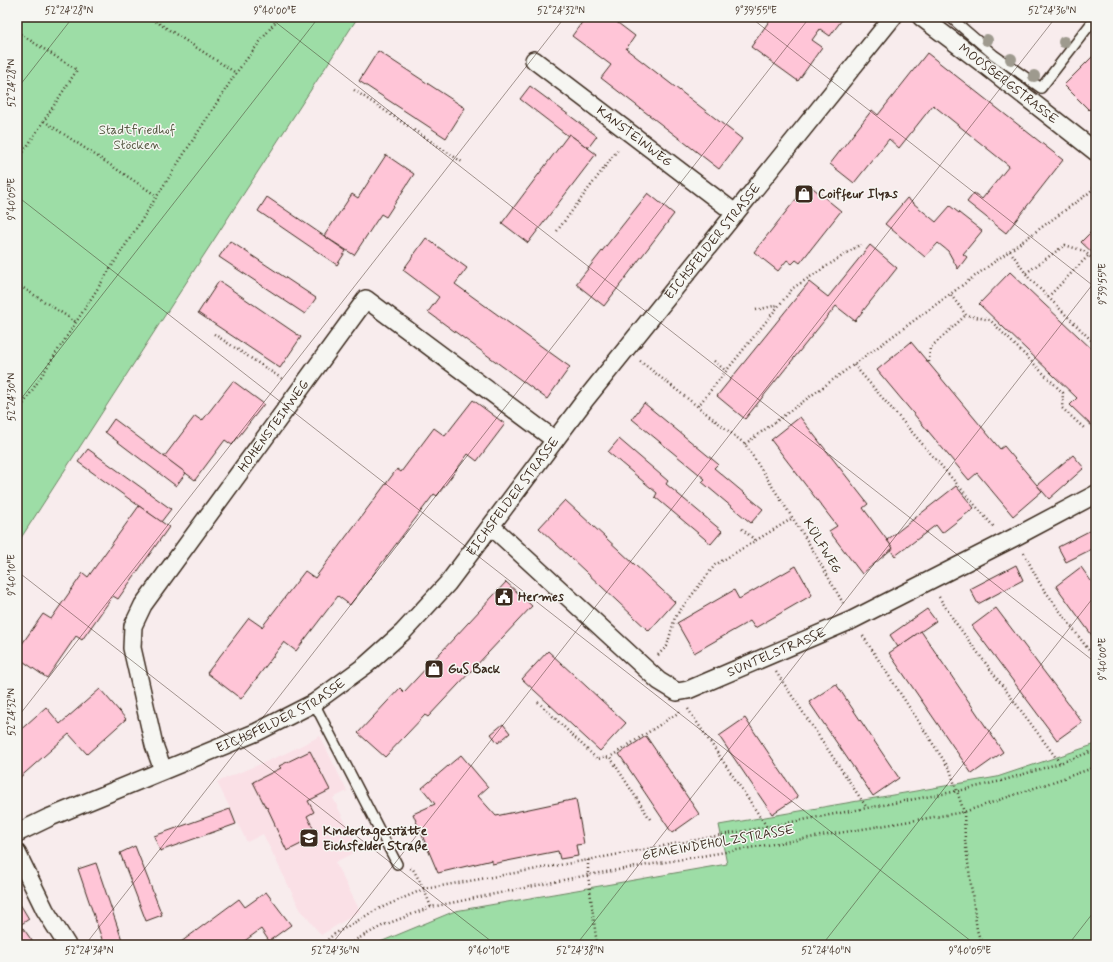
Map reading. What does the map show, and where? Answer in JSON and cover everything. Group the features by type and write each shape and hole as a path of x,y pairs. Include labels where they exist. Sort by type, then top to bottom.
{"street":[{"name":"EICHSFELDER STRASSE","path":"17,833 48,818 257,732 314,703 366,665 403,632 448,583 554,440 893,17"},
{"name":"MOOSBERGSTRASSE","path":"921,17 1096,152"},
{"name":"KANSTEINWEG","path":"534,60 735,213"},
{"name":"HOHENSTEINWEG","path":"163,770 154,745 132,648 133,626 143,605 366,299 554,440"},
{"name":"SÜNTELSTRASSE","path":"491,526 659,681 676,692 688,690 852,620 1096,494"},
{"path":"17,853 46,910 67,945"}],"lane":[{"path":"950,17 994,55 1041,88 1096,17"},
{"path":"314,703 397,864"}],"path":[{"path":"149,17 236,73"},
{"path":"17,414 236,73 279,17"},
{"path":"17,32 77,70 17,162"},
{"path":"354,90 462,162"},
{"path":"44,121 157,196"},
{"path":"557,231 630,133"},
{"path":"746,444 951,295 1090,192 1096,185"},
{"path":"698,406 793,288 861,244"},
{"path":"1026,273 1065,245 1084,251 1096,262"},
{"path":"1010,251 1026,273 1096,345"},
{"path":"1048,297 1089,255"},
{"path":"17,284 76,322"},
{"path":"951,295 966,315 990,320 1063,393 1062,408 1084,428"},
{"path":"756,310 779,305"},
{"path":"929,362 930,348 966,315"},
{"path":"214,334 299,390"},
{"name":"KÜLFWEG","path":"625,350 746,444 836,588 852,620 950,770 964,812 965,840 977,930 982,945"},
{"path":"714,361 726,371"},
{"path":"854,365 996,529 1015,537 1040,584 1096,660"},
{"path":"645,668 667,646 675,617 715,565 793,518"},
{"path":"742,529 756,540"},
{"path":"929,581 955,622 1060,763"},
{"path":"767,657 786,688 867,808"},
{"path":"538,702 597,759 610,757 687,708 767,827"},
{"path":"322,945 333,935 376,910 424,889 958,791 1001,781 1096,750"},
{"path":"610,757 650,819"},
{"name":"GEMEINDEHOLZSTRASSE","path":"346,945 384,925 431,907 588,875 964,812 1096,766"},
{"path":"588,860 588,875 597,945"},
{"path":"397,864 413,869 424,889 431,907"}],"shaded area":[{"name":"Kindertagesstätte Eichsfelder Straße","path":"320,736 347,791 333,798 359,850 335,862 360,911 321,935 300,909 263,834 247,842 217,782 284,754"}],"green space":[{"name":"Stadtfriedhof Stöcken","path":"17,17 358,17 17,544"},
{"path":"1096,744 1096,945 373,945 455,911 727,864 719,825 997,777"}],"building":[{"path":"586,17 610,17 635,36 626,49 742,139 719,169 601,78 611,65 572,36"},
{"path":"772,17 844,17 830,36 820,29 812,40 822,47 798,81 751,47"},
{"path":"378,51 465,108 446,138 359,81"},
{"path":"927,53 1063,160 1006,233 967,202 974,193 982,199 1009,166 933,105 899,148 889,139 854,183 830,164 872,110 878,115"},
{"path":"1096,53 1096,103 1089,110 1064,85"},
{"path":"530,86 597,136 588,148 569,134 568,136 520,99"},
{"path":"569,134 596,154 528,243 502,223"},
{"path":"386,155 414,174 386,217 381,214 354,255 324,236 352,194 358,198"},
{"path":"808,184 841,211 800,263 796,260 792,264 787,260 778,271 754,252"},
{"path":"648,193 674,214 604,306 576,284"},
{"path":"267,197 346,251 337,265 258,211"},
{"path":"907,198 936,222 950,206 982,231 963,254 967,257 958,269 948,251 938,243 925,257 885,224"},
{"path":"1096,227 1096,256 1081,242"},
{"path":"426,238 467,268 455,284 570,367 547,399 428,312 439,297 403,270"},
{"path":"230,241 316,298 305,314 219,257"},
{"path":"870,245 897,268 855,321 836,306 745,419 717,396 809,282 828,297"},
{"path":"1010,272 1096,353 1096,430 1070,405 1077,398 979,304"},
{"path":"219,281 301,337 280,368 198,313"},
{"path":"911,342 1000,449 1004,446 1042,491 1013,516 977,473 969,480 877,370"},
{"path":"233,381 264,404 232,445 225,440 195,480 164,457 195,416 202,421"},
{"path":"473,400 505,424 477,461 468,454 437,496 434,494 350,605 338,596 296,651 284,642 241,699 207,673 249,618 262,627 305,571 315,578 397,469 401,472 434,428 445,436"},
{"path":"644,403 718,464 714,468 763,509 751,523 702,482 705,479 632,419"},
{"path":"800,417 868,504 863,508 893,548 862,574 829,531 837,526 771,440"},
{"path":"114,419 186,473 176,486 105,432"},
{"path":"619,439 668,481 666,484 722,531 711,544 655,497 657,493 608,452"},
{"path":"88,449 171,509 161,522 78,462"},
{"path":"1073,455 1084,468 1049,499 1037,485"},
{"path":"956,486 974,508 942,533 936,525 895,556 891,551 893,548 887,540"},
{"path":"565,500 675,602 649,631 539,528"},
{"path":"139,506 169,527 118,599 113,596 82,640 76,636 47,678 17,657 17,651 43,614 51,619 83,573 88,577"},
{"path":"1095,528 1096,547 1066,562 1058,547"},
{"path":"1016,565 1023,580 978,604 970,589"},
{"path":"796,566 812,595 755,628 750,621 694,653 677,623 734,590 739,599"},
{"path":"1081,567 1096,588 1096,641 1056,586"},
{"path":"506,582 532,606 428,717 425,715 385,757 358,733 400,688 404,692"},
{"path":"996,608 1082,722 1057,740 972,626"},
{"path":"927,609 936,621 898,647 890,635"},
{"path":"921,631 1003,752 972,774 889,653"},
{"path":"548,651 626,723 600,751 522,679"},
{"path":"836,684 899,778 873,796 809,702"},
{"path":"100,689 126,719 87,754 69,734 17,780 17,733 46,707 60,724"},
{"path":"745,718 798,797 772,814 719,736"},
{"path":"503,724 510,733 498,743 491,734"},
{"path":"646,736 699,814 672,833 619,754"},
{"path":"310,751 330,790 308,801 314,812 307,816 317,836 287,851 267,807 266,808 253,782 281,768 279,766"},
{"path":"461,755 488,787 478,796 496,816 576,799 584,844 576,845 578,856 560,859 558,851 492,864 492,860 438,873 413,814 435,804 422,788"},
{"path":"230,809 236,824 160,851 154,836"},
{"path":"135,846 162,915 146,921 120,853"},
{"path":"96,863 122,940 108,945 104,945 78,869"},
{"path":"266,892 291,925 269,941 261,929 239,945 177,945 239,899 245,907"},
{"path":"17,899 29,919 17,927"},
{"path":"23,928 35,945 17,945 17,932"}],"place":[{"name":"Coiffeur Ilyas","path":"804,194"},
{"name":"Hermes","path":"504,597"},
{"name":"GuS Back","path":"434,669"},
{"name":"Kindertagesstätte Eichsfelder Straße","path":"309,838"}]}
